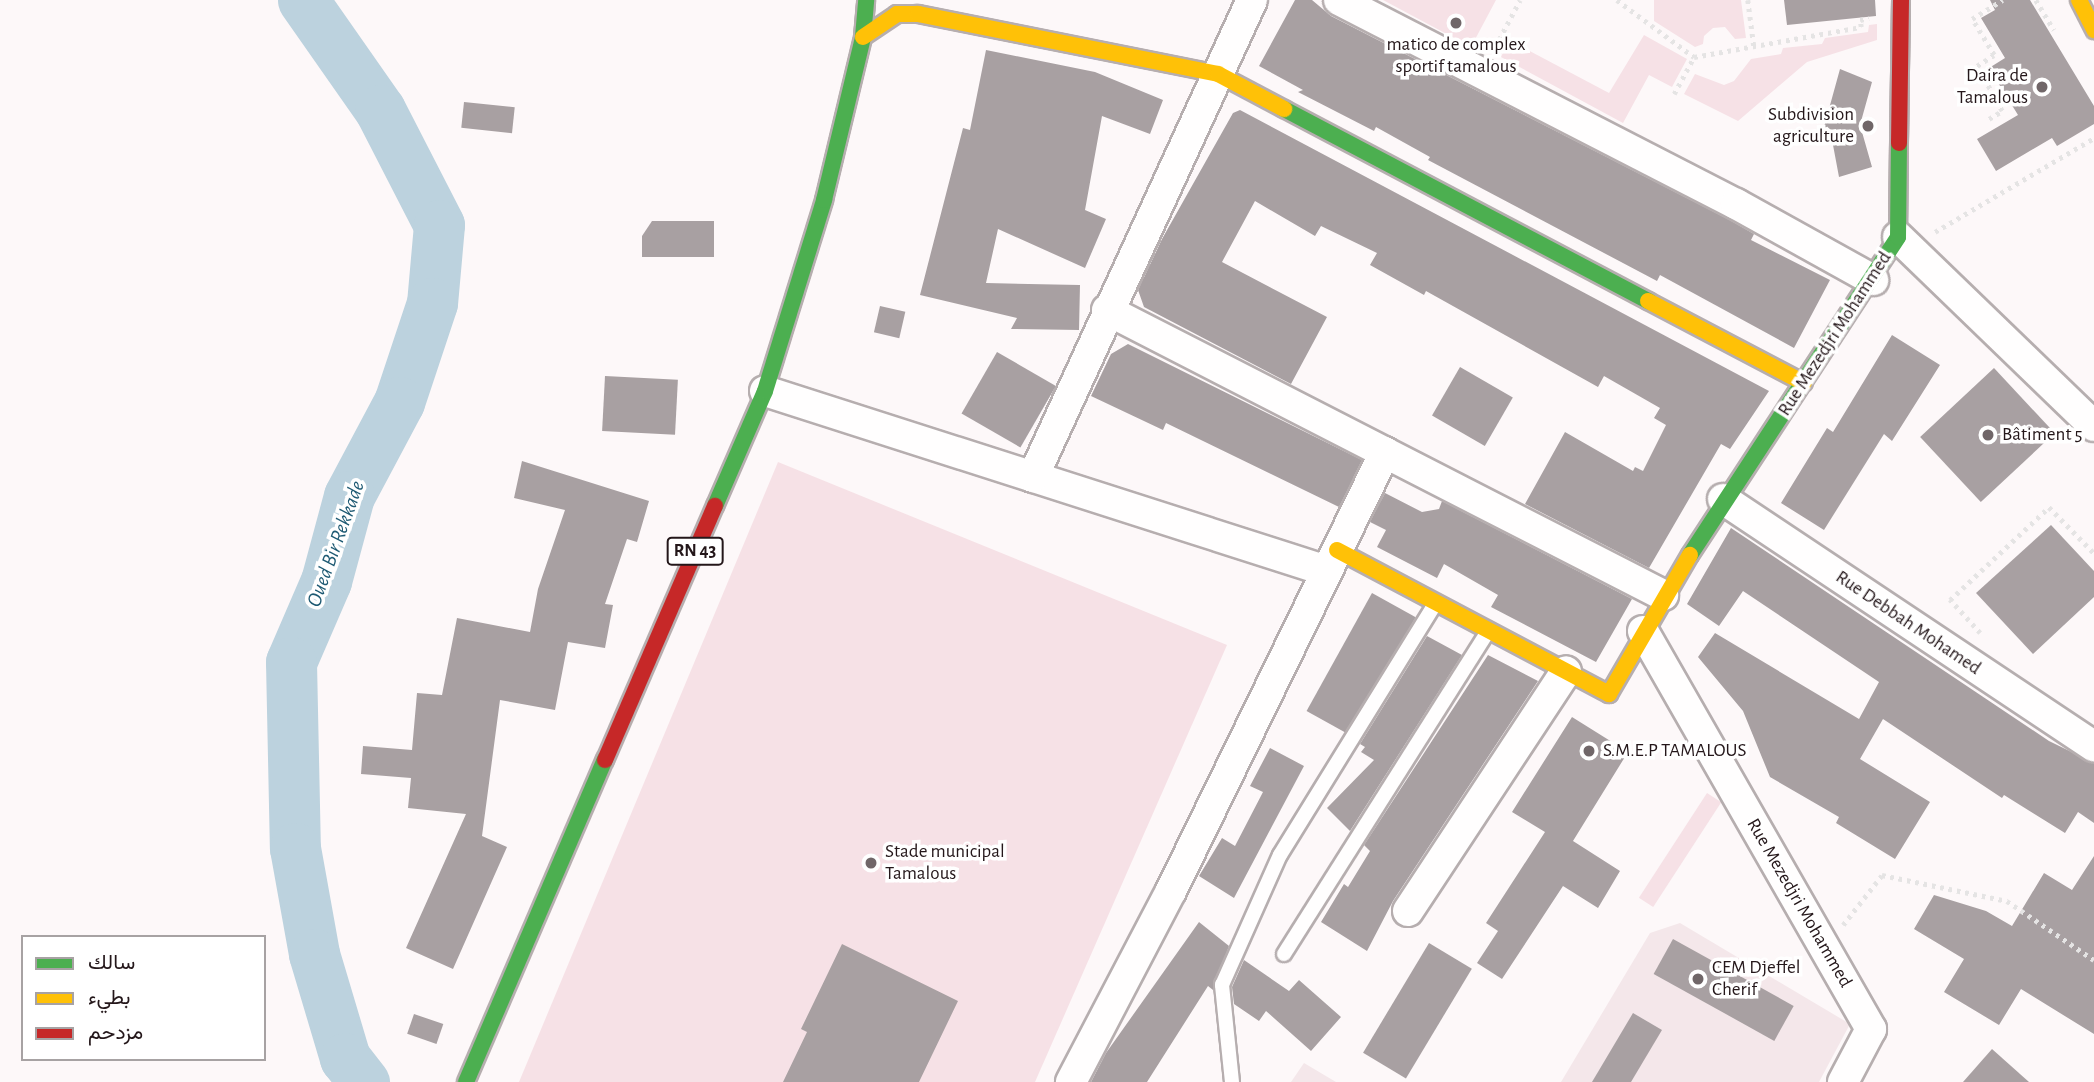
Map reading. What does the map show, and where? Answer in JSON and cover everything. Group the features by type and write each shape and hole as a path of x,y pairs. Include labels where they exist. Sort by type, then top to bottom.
{"street":[{"name":"RN 43","path":"466,1082 765,391 824,200 863,37 866,0"},
{"path":"914,0 945,19"},
{"path":"1033,477 1107,310 1252,0"},
{"path":"1339,0 1736,204 1873,280"},
{"path":"2079,0 2094,30"},
{"name":"Rue Mezedjri Mohammed","path":"1566,671 1608,694 1663,595 1723,499 1873,280 1898,237 1901,8"},
{"path":"863,37 897,14 945,19 1218,74 1804,383"},
{"path":"1898,237 2094,426"},
{"path":"1107,310 1663,595"},
{"path":"765,391 1033,477 1332,560 1436,603 1566,671 1408,911"},
{"path":"1071,1082 1171,891 1385,452"},
{"name":"Rue Debbah Mohamed","path":"1723,499 2094,746"},
{"name":"Rue Mezedjri Mohammed","path":"1643,631 1871,1029 1843,1082"}],"lane":[{"path":"1232,1082 1222,985 1280,855 1436,603"},
{"path":"1284,954 1489,630"}],"path":[{"path":"1495,47 1520,0"},
{"path":"1618,0 1694,57 1861,27 1860,20 1901,8"},
{"path":"1748,0 1754,46"},
{"path":"1989,119 2002,111 1977,66 1994,55 1972,19 2003,0"},
{"path":"1674,93 1694,57"},
{"path":"1898,237 1918,243 2094,138"},
{"path":"1983,636 1950,600 2049,507 2094,553"},
{"path":"1825,950 1882,875 2007,901 2094,960"}],"shaded area":[{"name":"matico de complex sportif tamalous","path":"1383,0 1496,0 1471,47"},
{"path":"1654,0 1741,0 1746,38 1735,39 1725,27 1713,28 1704,36 1703,44 1695,47 1654,21"},
{"path":"1877,24 1877,40 1807,62 1738,121 1684,94 1695,74 1724,85 1734,81 1751,59 1781,54 1783,48 1822,44 1825,38 1868,32 1869,25"},
{"path":"1644,35 1687,59 1672,87 1649,75 1623,123 1501,57 1509,40 1609,93"},
{"name":"Stade municipal Tamalous","path":"778,462 1227,645 1035,1082 519,1082"},
{"path":"1707,793 1721,802 1653,907 1639,898"},
{"name":"CEM Djeffel Cherif","path":"1680,923 1850,1024 1819,1082 1561,1082 1650,933"},
{"path":"1304,1063 1336,1082 1291,1082"}],"building":[{"path":"1295,0 1312,0 1331,16 1728,219 1754,234 1751,240 1830,280 1794,348 1660,275 1657,281 1428,160 1430,157 1376,127 1374,131 1298,92 1303,90 1259,66"},
{"path":"1784,0 1875,0 1876,16 1787,25"},
{"name":"Daira de Tamalous","path":"1990,0 2030,0 2094,106 2094,124 2057,146 2052,138 1996,171 1977,139 2018,115 1989,68 2005,58 1981,18 1995,10"},
{"path":"986,50 1095,72 1163,100 1150,134 1102,116 1085,210 1106,219 1085,268 998,229 986,283 1080,285 1079,330 1011,329 1017,318 920,295 963,128 970,130"},
{"path":"1840,69 1872,82 1860,125 1872,167 1839,177 1830,129 1824,127"},
{"path":"464,102 515,107 512,133 461,128"},
{"path":"1240,110 1769,391 1730,449 1721,444 1649,568 1525,504 1565,432 1633,471 1635,467 1643,471 1666,425 1654,418 1660,408 1604,376 1598,387 1426,291 1424,295 1370,265 1377,253 1321,226 1315,236 1255,201 1222,262 1327,317 1291,384 1144,307 1138,290 1162,239 1233,113"},
{"path":"652,221 714,221 714,257 642,257 642,236"},
{"path":"880,306 905,312 899,338 874,332"},
{"path":"1892,335 1940,365 1892,441 1884,434 1824,530 1781,503 1827,428 1833,432"},
{"path":"1128,344 1362,460 1339,507 1166,423 1163,430 1091,396 1111,354"},
{"path":"997,352 1056,386 1020,447 962,413"},
{"path":"1460,367 1513,398 1485,446 1432,415"},
{"name":"Bâtiment 5","path":"1994,368 2055,433 1981,502 1920,437"},
{"path":"605,376 678,380 675,435 602,431"},
{"path":"522,461 649,501 637,542 627,539 605,604 613,605 605,648 568,642 555,710 500,700 482,836 507,847 453,969 406,948 466,814 408,808 411,778 361,774 363,746 412,750 417,693 442,695 457,618 530,632 538,589 565,510 514,498"},
{"path":"1385,493 1422,512 1439,509 1442,501 1632,599 1596,662 1491,607 1498,595 1444,564 1437,578 1377,547 1386,530 1370,522"},
{"path":"2051,525 2094,571 2094,597 2033,654 1976,593"},
{"path":"1731,528 2049,741 2094,763 2094,823 2078,812 2065,833 2004,795 2002,798 1883,719 1860,759 1930,802 1895,859 1836,823 1839,817 1770,777 1743,711 1698,657 1715,633 1859,719 1879,682 1743,591 1719,626 1687,604"},
{"path":"1372,593 1416,617 1350,735 1307,711"},
{"path":"1427,636 1462,655 1350,831 1327,808 1374,760 1361,752 1365,747 1360,744"},
{"path":"1488,655 1538,681 1393,901 1367,951 1321,922 1344,884 1348,887 1370,851 1364,845"},
{"path":"1572,717 1628,752 1573,841 1620,871 1598,908 1563,886 1502,979 1477,963 1498,931 1486,923 1545,832 1512,812"},
{"path":"1270,748 1304,766 1234,898 1199,876 1222,838 1235,846 1263,792 1250,786"},
{"path":"2094,856 2094,1034 2021,989 1999,1025 1944,992 1964,959 1914,929 1934,895 1986,911 2012,926 2044,873 2072,890"},
{"path":"1199,922 1229,946 1213,990 1208,986 1147,1082 1091,1082 1106,1053"},
{"path":"1673,939 1794,1006 1774,1041 1654,974"},
{"path":"1429,943 1472,969 1406,1078 1363,1053"},
{"path":"842,944 958,1001 919,1082 783,1082 807,1032 801,1029"},
{"path":"1244,960 1289,991 1299,980 1341,1017 1311,1051 1266,1011 1259,1021 1234,1004 1232,987"},
{"path":"1633,1013 1662,1030 1631,1082 1592,1082"},
{"path":"414,1014 443,1024 436,1044 407,1034"},
{"path":"1992,1049 2029,1082 1963,1082"}],"waterway":[{"name":"Oued Bir Rekkade","path":"303,0 380,110 439,225 432,303 399,402 349,496 326,581 291,662 295,848 314,954 345,1058 364,1082"}],"traffic: fast":[{"path":"715,506 765,391 824,200 863,37 866,0"},
{"path":"1284,109 1648,301"},
{"path":"1690,555 1898,237 1899,143"},
{"path":"466,1082 605,760"}],"traffic: slow":[{"path":"2079,0 2094,30"},
{"path":"863,37 897,14 918,14 1218,74 1284,109"},
{"path":"1648,301 1804,383"},
{"path":"1337,550 1609,694 1690,555"}],"traffic: jam":[{"path":"1899,143 1901,0"},
{"path":"605,760 715,506"}],"place":[{"name":"matico de complex sportif tamalous","path":"1456,23"},
{"name":"Daira de Tamalous","path":"2042,87"},
{"name":"Subdivision agriculture","path":"1868,126"},
{"name":"Bâtiment 5","path":"1988,435"},
{"name":"S.M.E.P TAMALOUS","path":"1589,751"},
{"name":"Stade municipal Tamalous","path":"871,863"},
{"name":"CEM Djeffel Cherif","path":"1698,979"}]}
